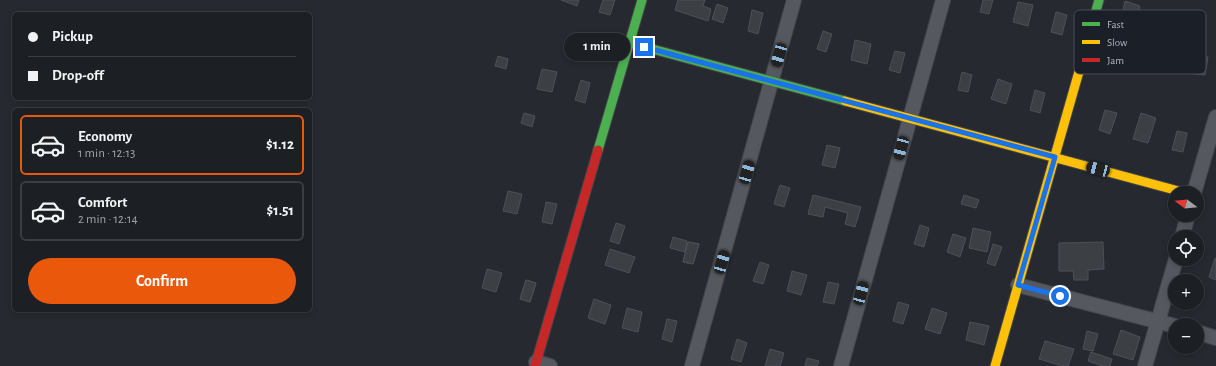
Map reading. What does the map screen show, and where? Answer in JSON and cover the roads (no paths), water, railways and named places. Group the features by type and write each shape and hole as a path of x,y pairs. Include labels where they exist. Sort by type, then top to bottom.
{"street":[{"path":"540,365 642,0"},
{"path":"692,366 794,0"},
{"path":"841,366 943,0"},
{"path":"1096,10 1099,0"},
{"path":"630,43 1168,188"},
{"path":"995,366 1078,74"},
{"path":"1196,186 1216,117"},
{"path":"1145,366 1174,266"},
{"path":"1018,285 1168,324"},
{"path":"1204,334 1216,338"}]}
